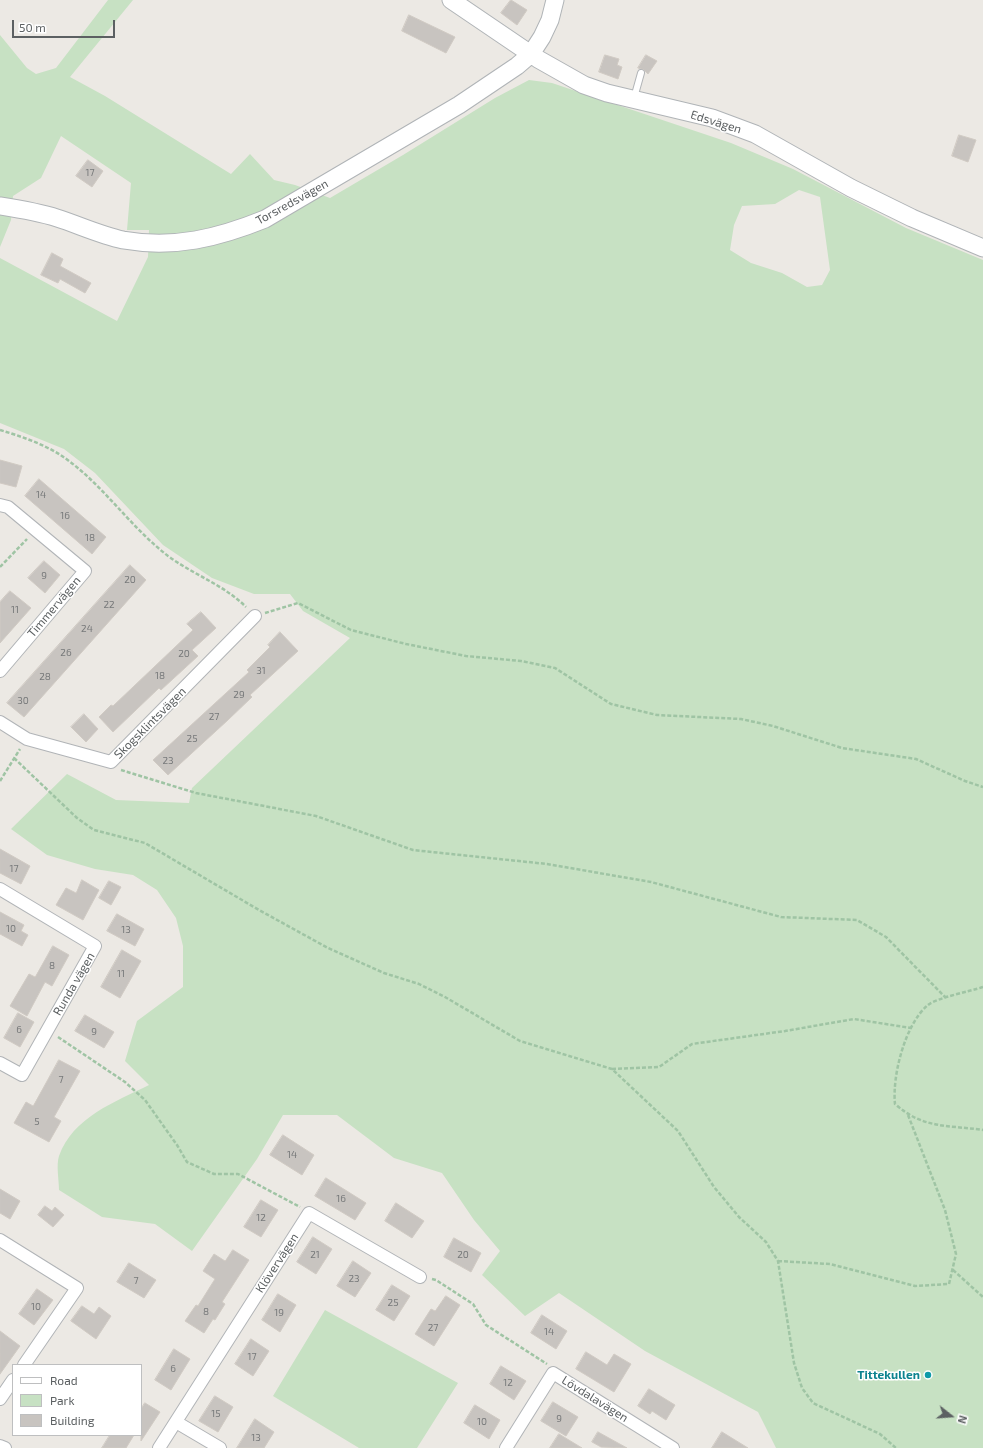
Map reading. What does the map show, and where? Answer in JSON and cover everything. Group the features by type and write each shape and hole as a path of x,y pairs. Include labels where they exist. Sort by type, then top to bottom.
{"street":[{"name":"Edsvägen","path":"451,0 563,75 584,85 634,100 712,118 755,134 851,188 912,218 983,248"},
{"name":"Torsredsvägen","path":"0,206 50,216 91,231 123,240 157,243 188,242 232,232 265,219 459,105 495,82 531,54 542,37 550,20 555,0"},
{"name":"Timmervägen","path":"0,505 8,507 85,571 0,671"},
{"name":"Skogsklintsvägen","path":"0,722 27,739 112,762 255,616"},
{"name":"Runda vägen","path":"0,889 95,946 22,1075 0,1063"},
{"path":"309,1213 420,1277"},
{"name":"Klövervägen","path":"159,1448 309,1213"},
{"path":"0,1240 77,1288 25,1364"},
{"name":"Lövdalavägen","path":"506,1448 553,1372 672,1448"},
{"path":"0,1399 12,1381"},
{"path":"176,1422 220,1448"},
{"path":"0,1446 5,1448"}],"lane":[{"path":"634,100 641,72"}],"path":[{"path":"0,430 20,436 61,456 90,479 150,541 195,574 232,594 255,616 298,603 351,630 406,644 466,656 521,661 555,668 611,704 657,715 741,719 773,726 842,748 916,759 965,781 983,787"},
{"path":"0,567 36,530"},
{"path":"0,780 27,739"},
{"path":"14,758 77,818 94,830 145,843 259,910 328,948 384,973 426,987 446,997 520,1041 612,1069 659,1067 692,1044 785,1031 854,1019 911,1028"},
{"path":"112,762 121,770 165,784 196,793 316,816 412,850 483,859 547,864 637,880 781,917 857,920 886,937 946,998"},
{"path":"983,987 928,1004 911,1028 897,1070 893,1090 895,1104 908,1115 928,1124 983,1130"},
{"path":"48,1030 125,1082 145,1100 177,1145 187,1162 214,1174 238,1174 309,1213"},
{"path":"612,1069 678,1132 714,1187 739,1217 766,1242 778,1261 794,1363 802,1388 813,1402 880,1434 896,1448"},
{"path":"778,1261 830,1264 915,1286 949,1284 956,1254 945,1210 908,1115"},
{"path":"952,1270 983,1297"},
{"path":"420,1277 436,1280 473,1304 486,1325 546,1363 553,1372"}],"green space":[{"path":"108,0 133,0 70,77 105,96 231,174 250,154 274,180 295,185 330,198 495,98 529,80 552,83 731,143 793,169 906,228 983,260 983,1448 776,1448 758,1412 645,1351 559,1293 525,1316 482,1275 500,1251 474,1220 442,1173 394,1158 337,1115 283,1115 257,1159 192,1251 155,1224 102,1217 59,1190 59,1156 65,1142 74,1131 96,1112 149,1085 125,1061 137,1021 183,987 183,946 176,918 157,890 133,875 95,869 47,855 11,829 67,774 116,800 189,803 192,788 350,638 303,611 290,594 254,594 212,578 163,545 95,473 64,449 0,423 0,258 117,321 148,257 149,230 127,230 131,183 61,136 41,178 13,196 11,220 0,247 0,35 27,68 36,74 56,68","holes":["799,190 820,197 830,270 822,285 807,287 782,273 751,263 730,250 734,225 742,206 775,204"]},
{"path":"325,1310 458,1383 417,1448 359,1448 273,1396"}],"building":[{"path":"511,0 527,10 517,25 501,13"},
{"path":"409,15 455,37 446,53 402,31"},
{"path":"605,55 619,59 617,65 622,67 618,79 599,72"},
{"path":"646,55 657,61 648,74 644,70 638,68"},
{"path":"959,135 976,140 968,162 952,156"},
{"path":"88,160 103,171 92,187 76,176"},
{"path":"52,253 63,259 60,266 91,283 85,293 60,279 58,283 41,275"},
{"path":"0,460 22,466 16,487 0,483"},
{"path":"39,479 106,537 92,554 25,496"},
{"path":"44,561 60,575 45,593 28,578"},
{"path":"130,565 146,580 24,717 7,703"},
{"path":"10,591 31,608 0,643 0,602"},
{"path":"201,612 216,628 192,650 198,656 161,690 159,688 113,732 99,717 111,705 113,706 193,630 187,624"},
{"path":"280,632 298,651 250,695 252,697 228,720 168,775 153,760 249,672 247,670 270,647 268,645"},
{"path":"84,714 98,729 86,742 71,727"},
{"path":"0,849 30,866 21,884 0,873"},
{"path":"82,880 99,890 83,920 56,905 66,888 76,893"},
{"path":"109,881 121,887 111,905 99,898"},
{"path":"0,912 24,925 21,931 28,935 22,946 0,934"},
{"path":"117,914 144,929 135,946 107,931"},
{"path":"53,946 69,955 52,986 45,982 27,1016 10,1006 29,974 35,977"},
{"path":"122,950 141,961 120,998 101,987"},
{"path":"18,1013 34,1022 20,1047 4,1038"},
{"path":"85,1015 114,1032 104,1048 75,1031"},
{"path":"59,1060 80,1071 54,1117 61,1121 49,1142 14,1123 26,1102 33,1106"},
{"path":"283,1135 314,1155 302,1175 270,1155"},
{"path":"326,1178 366,1203 355,1220 315,1196"},
{"path":"0,1189 20,1201 10,1219 0,1213"},
{"path":"261,1200 278,1210 261,1237 244,1227"},
{"path":"396,1203 424,1221 412,1238 385,1221"},
{"path":"45,1206 52,1211 55,1207 64,1215 53,1227 38,1215"},
{"path":"313,1237 332,1249 316,1274 297,1262"},
{"path":"454,1238 481,1253 471,1272 444,1257"},
{"path":"233,1250 249,1260 222,1302 225,1304 215,1320 213,1319 204,1333 185,1321 196,1305 198,1306 215,1279 203,1271 214,1254 225,1261"},
{"path":"353,1261 371,1273 355,1297 337,1286"},
{"path":"129,1263 156,1280 144,1298 117,1282"},
{"path":"392,1285 410,1296 394,1321 376,1310"},
{"path":"37,1289 53,1300 34,1325 19,1314"},
{"path":"278,1294 296,1305 280,1332 262,1320"},
{"path":"446,1296 460,1305 434,1346 415,1334 431,1309 435,1311"},
{"path":"82,1306 94,1314 99,1307 111,1316 96,1339 71,1321"},
{"path":"542,1315 567,1331 556,1349 531,1333"},
{"path":"0,1331 20,1346 0,1374"},
{"path":"251,1339 269,1351 253,1376 235,1364"},
{"path":"174,1349 190,1359 171,1390 155,1380"},
{"path":"586,1352 607,1365 614,1354 631,1364 614,1392 576,1369"},
{"path":"501,1366 526,1381 514,1400 490,1384"},
{"path":"649,1389 675,1405 666,1420 652,1411 650,1414 638,1406"},
{"path":"215,1396 233,1407 218,1432 199,1421"},
{"path":"553,1402 578,1417 566,1436 541,1421"},
{"path":"145,1403 160,1412 141,1441 142,1436 142,1408"},
{"path":"475,1405 500,1420 489,1439 464,1423"},
{"path":"255,1419 274,1432 264,1448 237,1448"},
{"path":"598,1432 627,1448 601,1447 592,1442"},
{"path":"722,1432 748,1448 712,1448"},
{"path":"559,1434 582,1448 550,1448"},
{"path":"109,1436 133,1436 126,1448 102,1448"}],"place":[{"name":"Tittekullen","path":"928,1375"}]}
